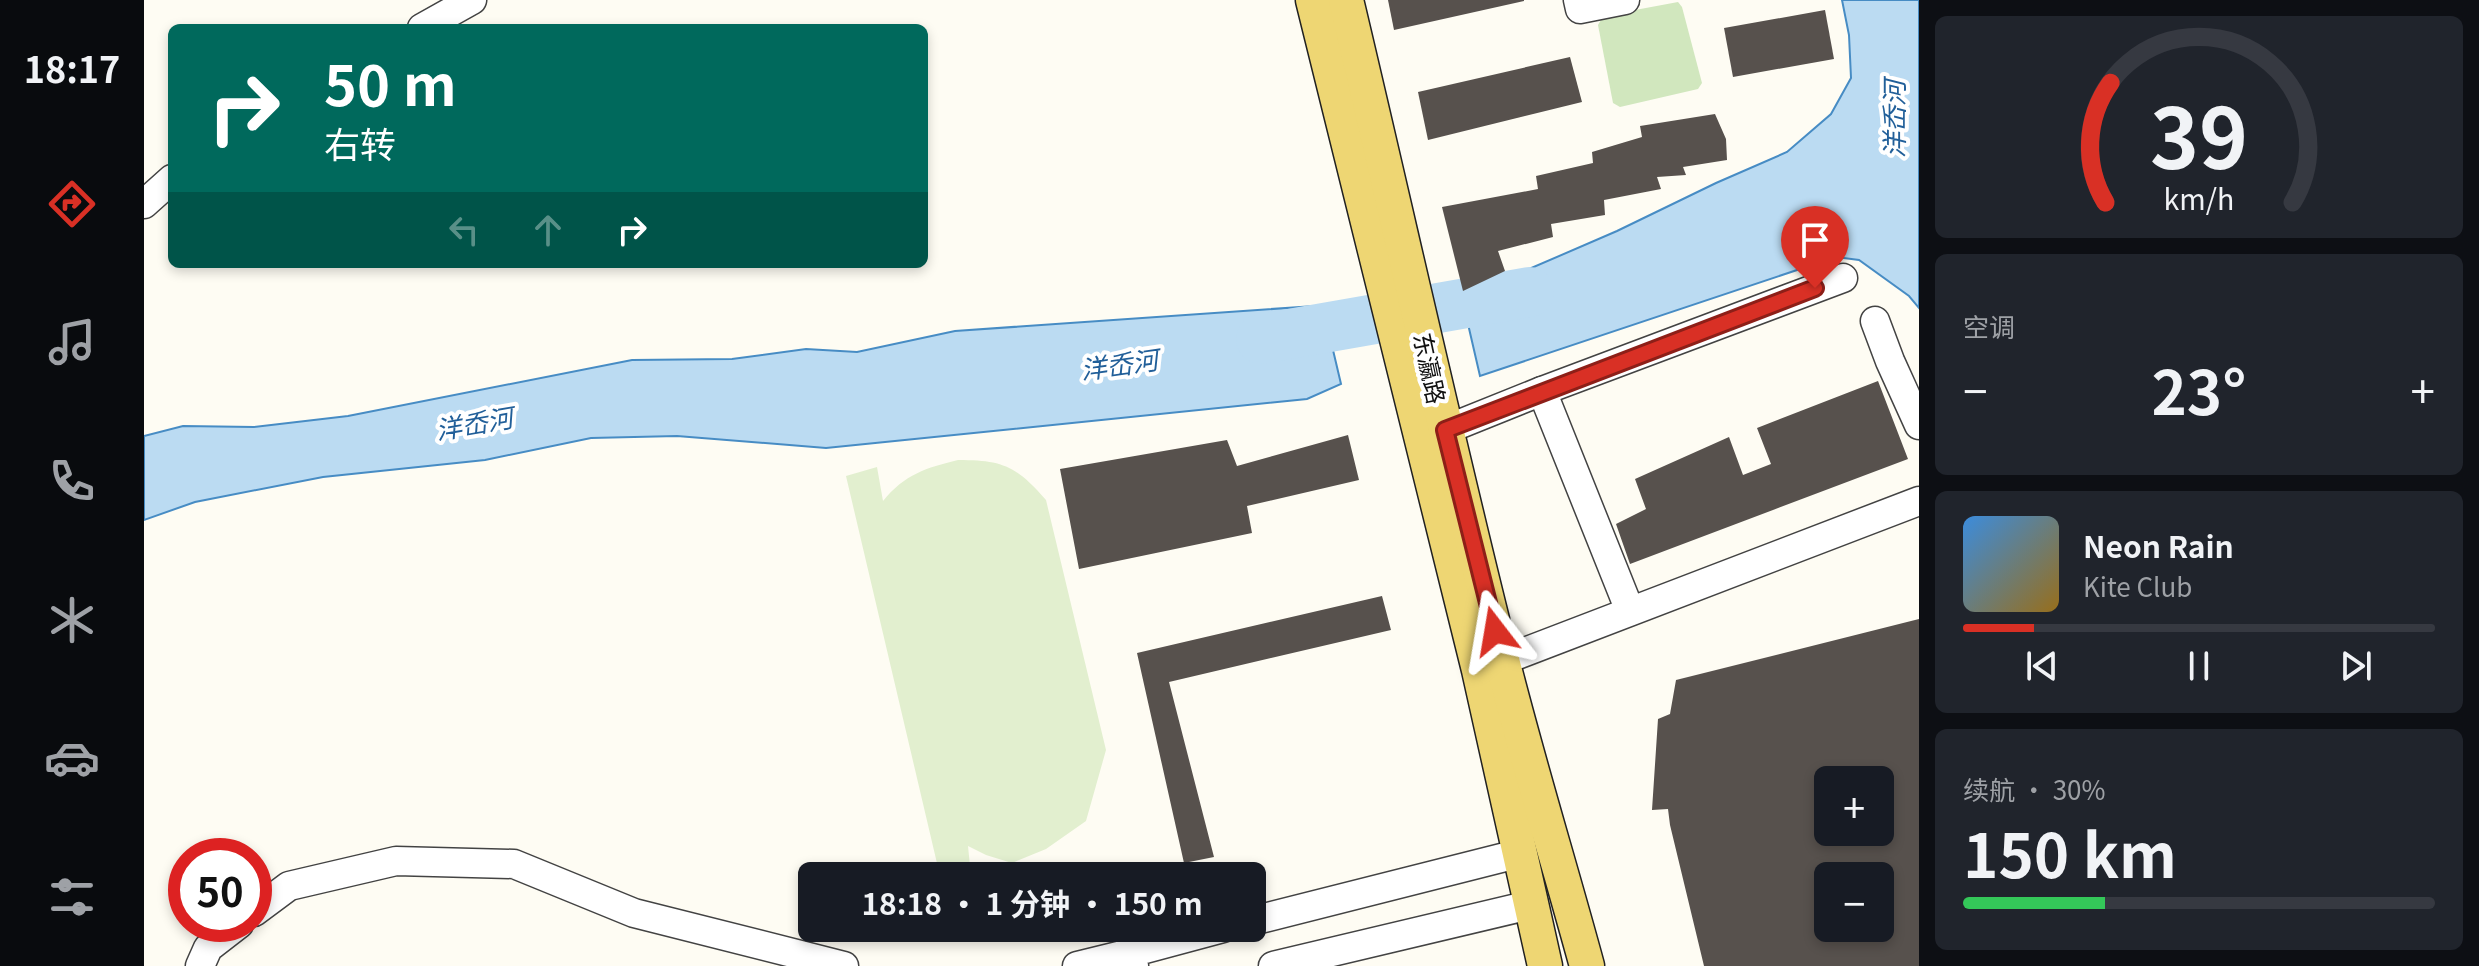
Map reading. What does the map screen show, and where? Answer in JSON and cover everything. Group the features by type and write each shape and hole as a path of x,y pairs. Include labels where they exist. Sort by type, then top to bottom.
{"main road":[{"name":"东瀛路","path":"1313,0 1396,274 1432,412 1490,665 1530,905 1545,966"},
{"name":"东瀛路","path":"1346,0 1396,274"},
{"name":"东瀛路","path":"1490,665 1587,966"}],"street":[{"path":"429,24 472,0"},
{"path":"1578,0 1580,9 1625,0"},
{"path":"144,204 168,183"},
{"path":"1432,412 1542,391 1843,278"},
{"path":"1875,321 1919,425"},
{"path":"1542,391 1630,611"},
{"path":"1490,665 1919,501"},
{"path":"1266,917 1521,853"},
{"path":"272,899 289,886 396,861 514,864 634,913 844,966"},
{"path":"1273,966 1530,905"},
{"path":"200,966 208,948 216,942"},
{"path":"1077,966 1132,959 1182,942"}],"green space":[{"path":"1678,2 1682,7 1702,83 1698,89 1620,107 1613,103 1598,25 1603,16"},
{"path":"958,460 987,461 1008,467 1026,479 1046,500 1106,750 1086,821 1046,849 1014,862 986,855 968,846 970,862 937,862 846,476 877,467 883,501 900,484 936,466"}],"water":[{"path":"1842,0 1919,0 1919,308 1909,296 1859,260 1836,257 1480,376 1462,298 1787,152 1831,114 1851,78 1849,35"},
{"path":"1315,306 1325,316 1341,384 1307,399 826,448 677,436 591,438 485,460 323,477 195,502 144,520 144,436 183,426 254,427 348,416 632,360 732,359 806,349 857,352 955,331"}],"building":[{"path":"1388,0 1524,0 1524,1 1394,30"},
{"path":"1825,10 1834,59 1733,77 1724,28"},
{"path":"1570,57 1582,102 1428,140 1418,92"},
{"path":"1715,114 1726,139 1727,160 1683,167 1686,175 1657,177 1661,189 1604,200 1605,215 1551,224 1553,237 1498,251 1505,271 1463,291 1442,207 1538,189 1536,176 1593,163 1592,152 1642,137 1640,126"},
{"path":"1878,381 1908,459 1630,564 1616,524 1646,509 1635,479 1729,437 1743,475 1771,464 1757,428"},
{"path":"1348,435 1359,480 1247,506 1252,533 1079,569 1060,469 1227,440 1237,466"},
{"path":"1382,596 1391,630 1169,682 1214,857 1189,862 1184,862 1137,653"},
{"path":"1919,619 1919,966 1704,966 1668,809 1652,810 1658,719 1670,714 1676,680"}],"waterway":[{"name":"洋岙河","path":"1261,339 1529,292"}],"route":[{"path":"1495,631 1445,430 1815,288"}]}
